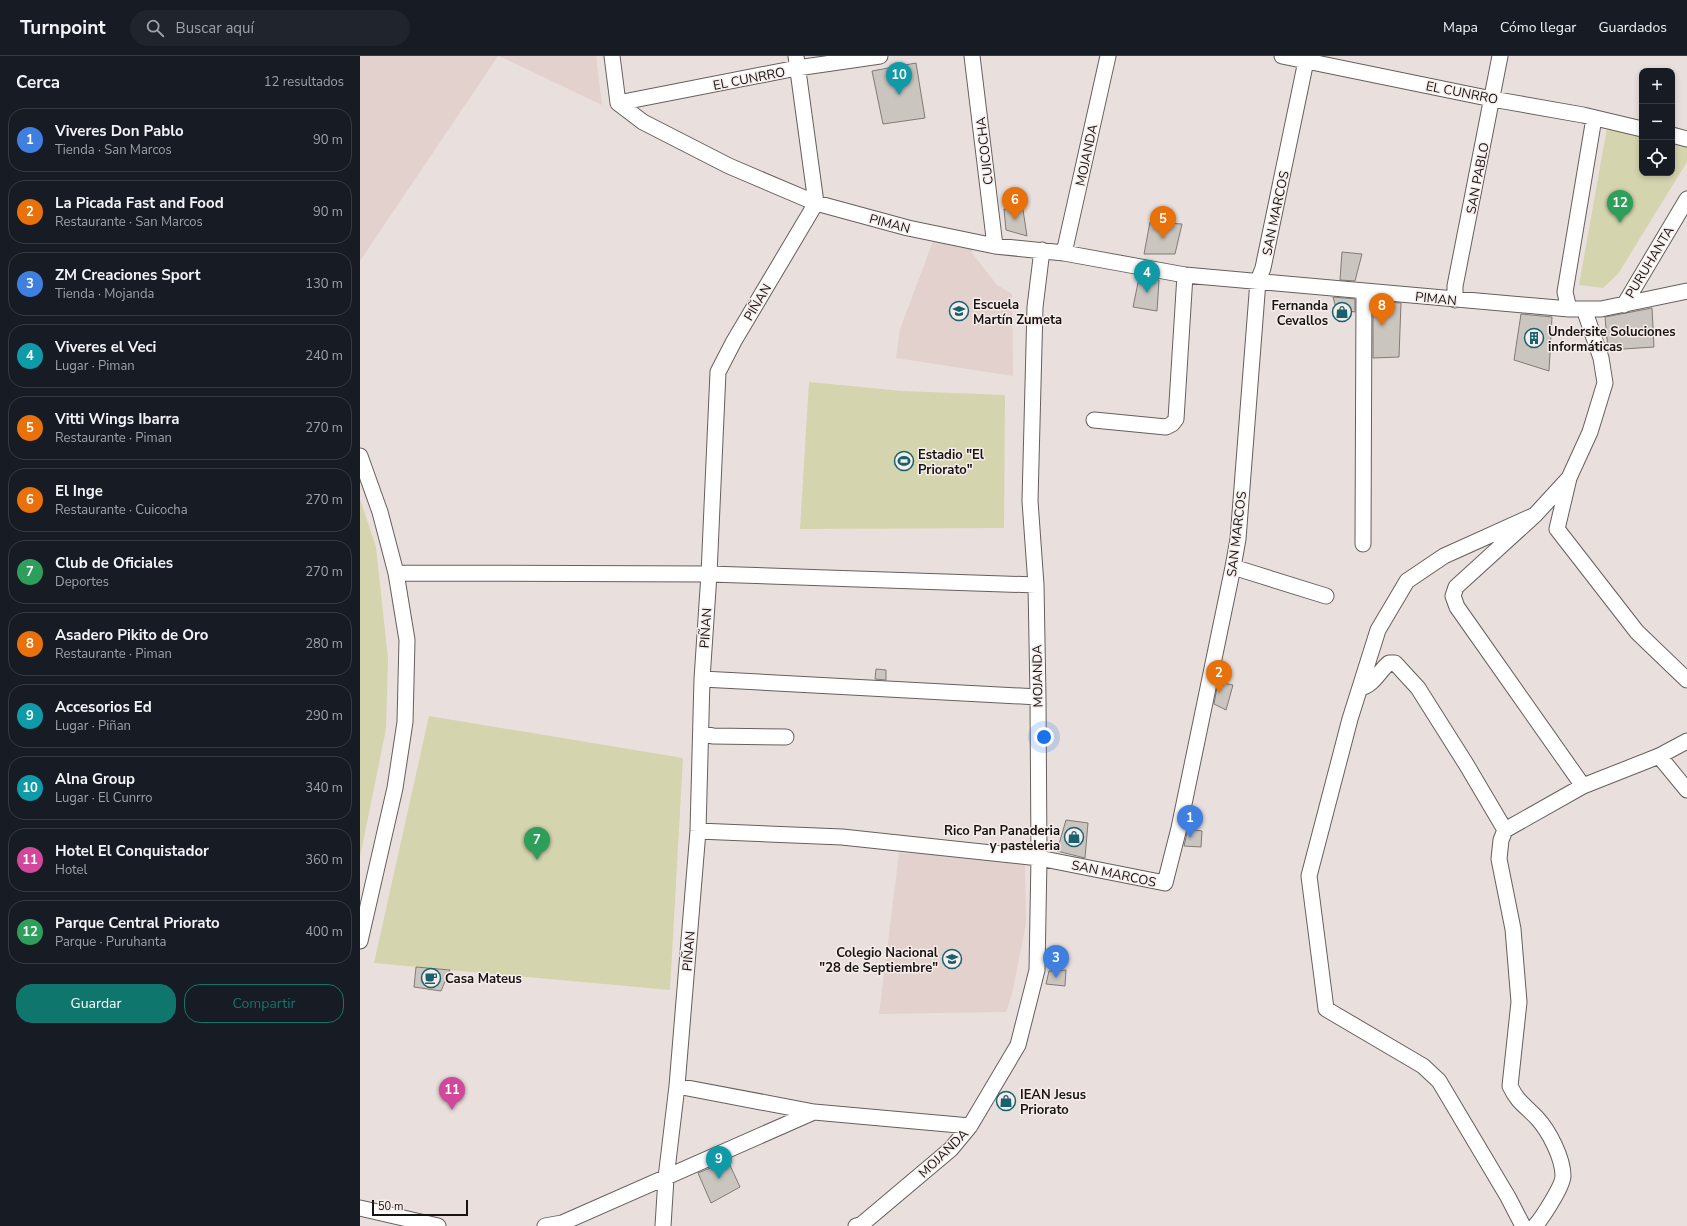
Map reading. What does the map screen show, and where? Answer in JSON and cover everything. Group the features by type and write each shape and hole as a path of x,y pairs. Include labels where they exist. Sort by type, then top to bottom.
{"street":[{"path":"612,56 618,103"},
{"name":"EL CUNRRO","path":"618,103 797,62 880,56"},
{"name":"CUICOCHA","path":"972,56 995,246"},
{"name":"MOJANDA","path":"1064,253 1108,56"},
{"name":"EL CUNRRO","path":"1282,56 1307,58 1492,99 1594,118 1639,128"},
{"name":"SAN PABLO","path":"1455,300 1456,286 1500,56"},
{"name":"SAN MARCOS","path":"1039,858 1164,883 1179,828 1233,568 1238,539 1258,281 1263,268 1307,58"},
{"path":"797,62 816,203"},
{"name":"PIMAN","path":"618,103 643,122 729,166 816,203 908,228 995,246 1064,253 1185,275 1569,309 1601,309 1687,291"},
{"path":"1569,309 1565,292 1594,118"},
{"path":"1675,136 1687,138"},
{"name":"PURUHANTA","path":"1624,305 1687,199"},
{"name":"PIÑAN","path":"663,1226 666,1178 678,1086 698,830 702,679 709,574 718,372 734,340 816,203"},
{"name":"MOJANDA","path":"856,1226 862,1224 946,1153 970,1126 1018,1045 1038,970 1038,697 1036,585 1030,501 1035,307 1042,250"},
{"path":"1094,420 1166,426 1172,424 1176,419 1185,275"},
{"path":"1363,544 1364,292"},
{"path":"1584,309 1601,358 1605,383 1590,432 1568,478 1557,529 1637,632 1687,680"},
{"path":"360,456 380,512 396,573 407,640 405,722 395,788 360,941"},
{"path":"1568,478 1535,515 1456,587 1453,596 1457,607 1583,786"},
{"path":"1523,1226 1508,1197 1439,1081 1423,1066 1326,1009 1309,876 1350,719 1378,630 1407,580 1444,556 1535,515"},
{"path":"1233,568 1326,596"},
{"path":"396,573 709,574 1036,585"},
{"path":"1360,688 1367,687 1389,663 1395,663 1403,670 1418,688 1466,764 1504,830"},
{"path":"702,679 1038,697"},
{"path":"701,734 713,736 786,737"},
{"path":"1535,1226 1546,1213 1564,1177 1556,1148 1538,1118 1516,1098 1510,1086 1518,1002 1513,929 1499,859 1501,840 1504,830 1583,786 1659,756 1687,741"},
{"path":"1659,756 1687,790"},
{"path":"698,830 842,837 1039,858"},
{"path":"678,1086 814,1112 970,1126"},
{"path":"545,1226 562,1223 814,1112"},
{"path":"360,1208 438,1226"}],"shaded area":[{"path":"360,56 498,56 360,261"},
{"path":"499,56 596,56 602,105"},
{"name":"Escuela Martín Zumeta","path":"935,236 972,242 972,253 997,285 1012,294 1013,376 896,358 900,329"},
{"name":"Colegio Nacional \"28 de Septiembre\"","path":"899,853 1025,859 1026,924 1012,994 1006,1012 879,1014"}],"green space":[{"path":"1608,122 1639,129 1639,176 1675,176 1675,139 1687,141 1687,162 1618,274 1603,288 1579,285"},
{"name":"Estadio \"El Priorato\"","path":"809,382 902,391 1005,395 1004,528 800,529"},
{"path":"360,499 376,547 388,658 386,729 360,857"},
{"path":"429,716 683,758 670,990 374,963"}],"building":[{"path":"916,63 925,118 883,124 872,71"},
{"path":"1004,209 1023,210 1027,236 1006,230"},
{"path":"1150,222 1182,224 1175,254 1144,254"},
{"path":"1342,252 1362,254 1355,281 1340,280"},
{"path":"1144,277 1159,280 1157,311 1133,307 1139,278"},
{"path":"1333,297 1355,299 1355,312 1336,308"},
{"path":"1373,301 1401,303 1399,357 1373,358"},
{"path":"1652,308 1654,347 1608,350 1605,317"},
{"name":"Undersite Soluciones informáticas","path":"1521,314 1552,317 1549,371 1514,360"},
{"path":"876,669 886,670 886,680 875,679"},
{"path":"1218,682 1233,685 1226,710 1214,704"},
{"name":"Rico Pan Panaderia y pasteleria","path":"1066,820 1088,823 1085,858 1057,851"},
{"path":"1188,829 1202,831 1201,847 1184,846"},
{"name":"Casa Mateus","path":"416,967 450,970 441,991 414,987"},
{"path":"1066,970 1065,986 1046,984 1049,971"},
{"path":"728,1161 740,1187 711,1203 698,1173"}],"place":[{"name":"Alna Group","path":"899,95"},
{"name":"El Inge","path":"1015,220"},
{"name":"Parque Central Priorato","path":"1620,223"},
{"name":"Vitti Wings Ibarra","path":"1163,239"},
{"name":"Viveres el Veci","path":"1147,293"},
{"name":"Escuela Martín Zumeta","path":"959,311"},
{"name":"Fernanda Cevallos","path":"1342,312"},
{"name":"Asadero Pikito de Oro","path":"1382,326"},
{"name":"Undersite Soluciones informáticas","path":"1534,338"},
{"name":"Estadio \"El Priorato\"","path":"904,461"},
{"name":"La Picada Fast and Food","path":"1219,693"},
{"name":"Rico Pan Panaderia y pasteleria","path":"1074,837"},
{"name":"Viveres Don Pablo","path":"1190,838"},
{"name":"Club de Oficiales","path":"537,860"},
{"name":"Colegio Nacional \"28 de Septiembre\"","path":"952,959"},
{"name":"Casa Mateus","path":"431,978"},
{"name":"ZM Creaciones Sport","path":"1056,978"},
{"name":"IEAN Jesus Priorato","path":"1006,1101"},
{"name":"Hotel El Conquistador","path":"452,1110"},
{"name":"Accesorios Ed","path":"719,1179"}]}
